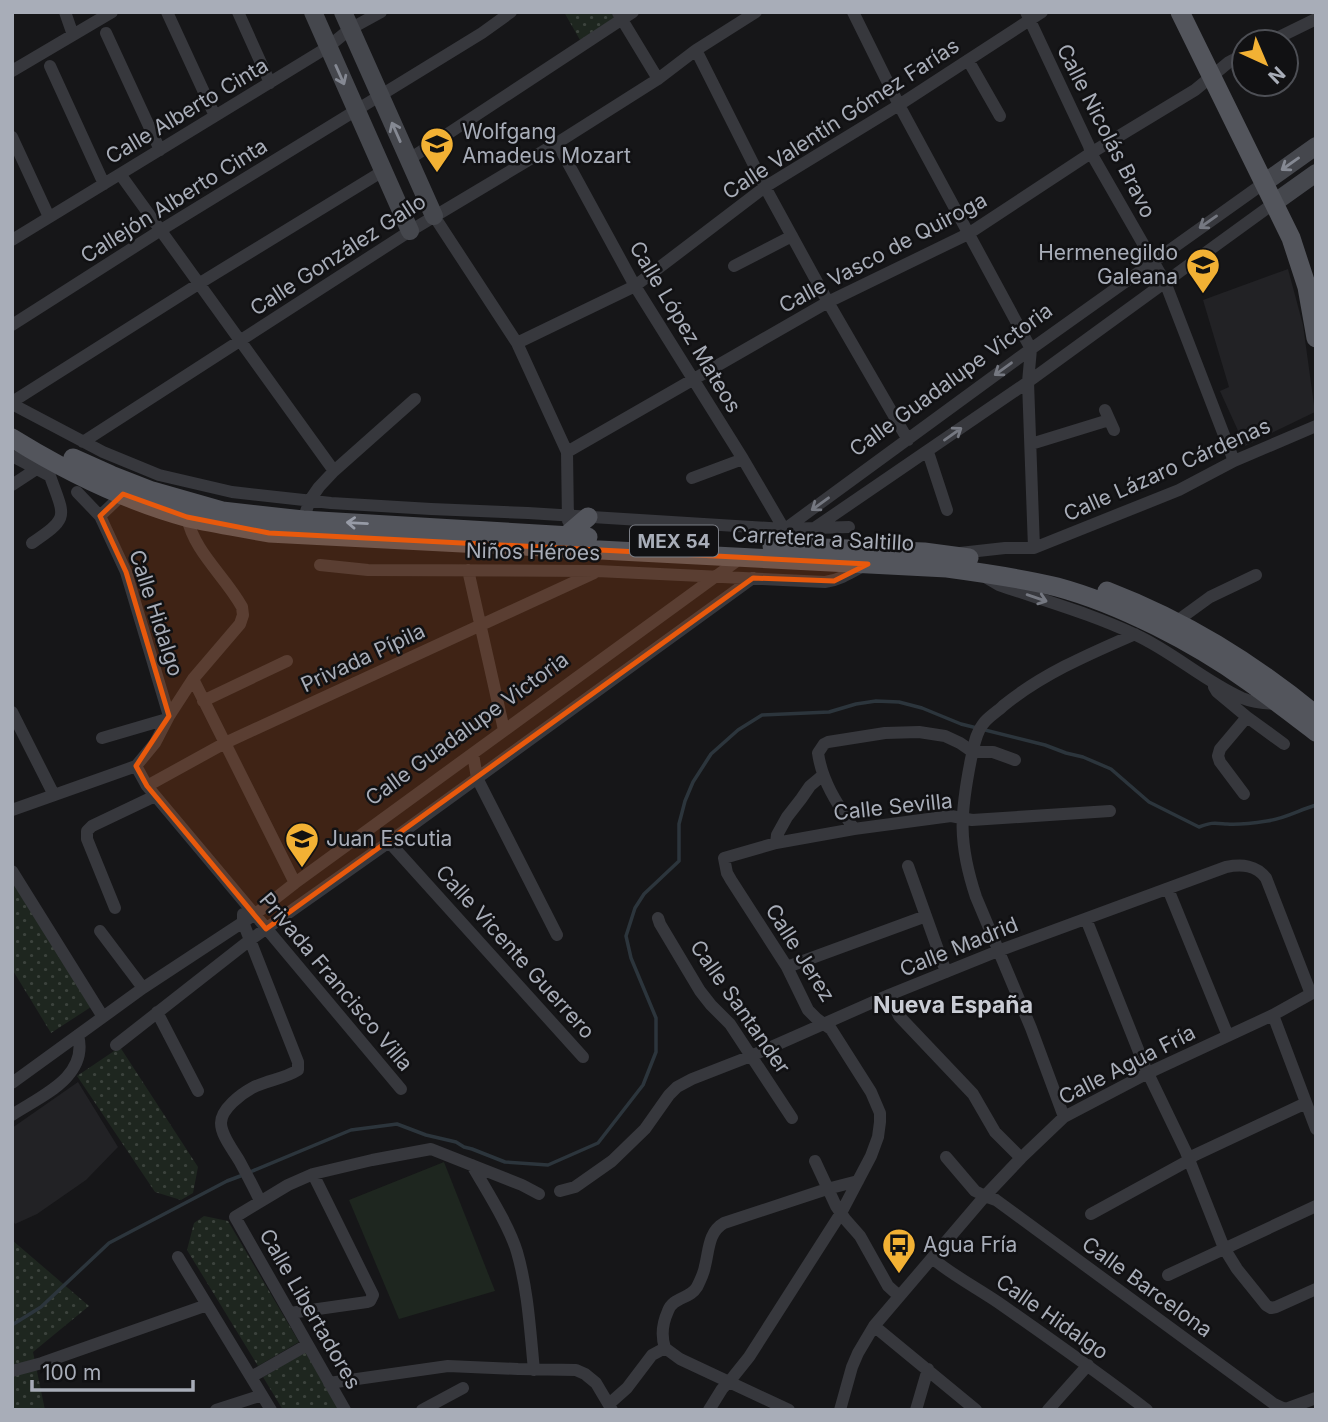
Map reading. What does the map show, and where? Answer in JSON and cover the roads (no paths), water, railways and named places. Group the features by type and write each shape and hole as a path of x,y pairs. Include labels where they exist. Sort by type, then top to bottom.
{"main road":[{"path":"1180,12 1291,238 1307,287 1316,338"},
{"name":"Carretera a Saltillo","path":"12,422 36,439 111,475 152,491 222,511 303,520 949,555 1021,566 1110,592 1177,621 1259,670 1316,715"},
{"name":"Carretera a Saltillo","path":"12,438 45,468 187,517 269,533 947,568 1019,578 1059,588 1107,605 1164,631 1222,663 1316,732"},
{"path":"567,535 578,516"}],"street":[{"path":"65,12 73,35"},
{"path":"12,71 112,12"},
{"path":"167,12 215,116"},
{"path":"238,12 270,83"},
{"path":"313,12 410,231"},
{"path":"343,12 434,216 517,343 567,452 578,516"},
{"name":"Calle Alberto Cinta","path":"12,240 381,12"},
{"path":"356,110 482,33 511,12"},
{"name":"Calle González Gallo","path":"83,442 410,231 658,79 696,50 756,12"},
{"path":"853,12 899,105 1031,349 1028,382 1034,548"},
{"name":"Calle Valentín Gómez Farías","path":"517,343 635,286 765,187 899,105 968,60 1028,16 1042,12"},
{"path":"408,160 624,15 658,79"},
{"name":"Calle Nicolás Bravo","path":"1028,16 1091,153 1165,282 1234,461"},
{"path":"1298,28 1316,19"},
{"path":"106,33 160,150"},
{"path":"696,50 765,187 908,440"},
{"path":"968,60 1000,117"},
{"name":"Calle Vasco de Quiroga","path":"567,452 828,302 968,234 1091,153 1195,90 1230,61"},
{"path":"50,66 104,184"},
{"name":"Callejón Alberto Cinta","path":"12,325 356,110"},
{"path":"12,137 49,218"},
{"name":"Calle López Mateos","path":"557,143 635,286 743,458 784,529"},
{"name":"Calle Guadalupe Victoria","path":"784,529 1316,146"},
{"path":"383,171 12,403 103,452 159,475 232,492 431,509 784,529 849,527"},
{"name":"Calle Guadalupe Victoria","path":"816,527 1028,382 1316,173"},
{"path":"120,174 334,471"},
{"path":"734,266 792,236"},
{"path":"303,520 310,500 319,487 415,399"},
{"path":"1031,444 1109,420"},
{"name":"Calle Lázaro Cárdenas","path":"949,555 1005,548 1034,548 1179,490 1234,461 1316,426"},
{"path":"928,452 947,510"},
{"name":"Carretera a Saltillo","path":"12,456 45,468"},
{"path":"692,478 743,458"},
{"path":"12,485 45,468 61,506 60,522 32,543"},
{"name":"Calle Hidalgo","path":"77,492 100,516 126,572 168,717"},
{"path":"100,516 123,494"},
{"path":"12,810 136,766 155,743 192,680 240,624 243,611 240,603 198,544 190,531 187,517"},
{"name":"Calle Guadalupe Victoria","path":"12,1083 143,988 249,918 741,557"},
{"name":"Niños Héroes","path":"320,565 368,570 597,571 825,582 834,581 868,564"},
{"path":"468,570 504,730"},
{"name":"Privada Pípila","path":"115,908 87,839 87,831 92,826 225,743 597,571"},
{"path":"974,572 999,585 1103,620 1135,634 1242,698 1261,704 1279,704"},
{"path":"1177,621 1210,597 1256,575"},
{"path":"116,1045 250,940 753,579"},
{"path":"1064,1117 970,879 962,842 963,799 980,729 1007,703 1042,678 1135,634"},
{"name":"Privada Pípila","path":"204,701 286,661"},
{"path":"192,680 295,883"},
{"path":"1211,681 1217,692 1284,744"},
{"path":"12,712 54,795"},
{"path":"102,738 168,717"},
{"path":"1244,794 1218,756 1220,749 1247,717"},
{"path":"854,829 823,775 818,752 824,744 833,740 885,733 919,732 945,736 973,752 993,752 1015,760"},
{"path":"473,754 477,778 557,935"},
{"name":"Privada Francisco Villa","path":"136,766 151,791 242,900 249,918 266,929 401,1089"},
{"path":"776,843 777,835 787,817 810,786 823,775"},
{"name":"Calle Sevilla","path":"724,858 776,843 951,816 972,820 1110,811"},
{"name":"Calle Vicente Guerrero","path":"389,842 583,1057"},
{"name":"Calle Jerez","path":"709,1410 722,1388 749,1357 841,1213 871,1156 880,1122 880,1113 871,1092 831,1028 811,1014 803,1003 787,967 727,873 724,858"},
{"path":"908,866 946,972"},
{"name":"Calle Madrid","path":"560,1191 575,1187 612,1161 645,1129 677,1087 692,1079 998,951 1226,867 1253,867 1266,878 1313,993"},
{"path":"12,871 103,1017"},
{"path":"1168,889 1228,1036"},
{"path":"787,967 926,916"},
{"path":"249,918 250,940 298,1062 298,1070 253,1087 231,1104 223,1115 221,1125 227,1140 260,1201 313,1174 431,1149 539,1194"},
{"name":"Calle Santander","path":"659,918 700,991 730,1024 792,1118"},
{"path":"1086,919 1147,1073 1189,1159 1224,1248 1237,1269 1270,1308 1316,1289"},
{"path":"100,931 143,988"},
{"name":"Calle Agua Fría","path":"840,1410 852,1367 874,1326 985,1196 1064,1117 1147,1073 1273,1015 1313,993"},
{"path":"889,995 899,1016 973,1094 999,1136 1021,1158"},
{"path":"156,1012 198,1091"},
{"path":"1273,1015 1316,1129"},
{"path":"12,1115 71,1074 80,1045 78,1035"},
{"path":"1091,1214 1184,1163 1195,1154 1306,1102"},
{"name":"Calle Barcelona","path":"946,1157 975,1191 996,1200 1274,1405 1285,1410"},
{"path":"815,1161 841,1213 860,1236 888,1286 899,1296"},
{"path":"472,1165 516,1249 527,1295 534,1370"},
{"path":"290,1313 367,1302 373,1298 373,1292 313,1174"},
{"path":"789,1410 680,1359 665,1348 663,1336 669,1309 697,1287 705,1267 707,1250 718,1227 858,1181"},
{"name":"Calle Libertadores","path":"260,1201 235,1217 290,1313 302,1347 345,1410"},
{"path":"1168,1275 1316,1206"},
{"path":"178,1257 254,1375 271,1410"},
{"name":"Calle Hidalgo","path":"932,1258 1088,1365 1147,1410"},
{"path":"12,1371 207,1305"},
{"path":"874,1326 976,1410"},
{"path":"254,1375 302,1347"},
{"path":"329,1383 448,1366 576,1370 596,1383 611,1407 652,1355 665,1348"},
{"path":"1048,1410 1088,1365"},
{"path":"916,1410 928,1369"},
{"path":"422,1410 463,1388"},
{"path":"216,1410 262,1395"},
{"path":"1285,1410 1316,1398"}],"waterway":[{"path":"250,1172 351,1130 397,1124 456,1142 505,1162 548,1165 598,1143 643,1085 656,1052 656,1018 631,958 626,936 635,908 644,894 679,861 679,824 685,801 693,782 711,754 738,730 762,715 829,712 876,701 899,702 961,724 1083,757 1111,769 1149,802 1199,827 1213,823 1242,824 1273,820 1316,805"},
{"path":"12,1325 41,1307 109,1243 243,1175"}],"place":[{"name":"Wolfgang Amadeus Mozart","path":"437,174"},
{"name":"Hermenegildo Galeana","path":"1203,295"},
{"name":"Juan Escutia","path":"302,869"},
{"name":"Agua Fría","path":"899,1275"}],"district":[{"name":"Nueva España","path":"953,1005"}]}
